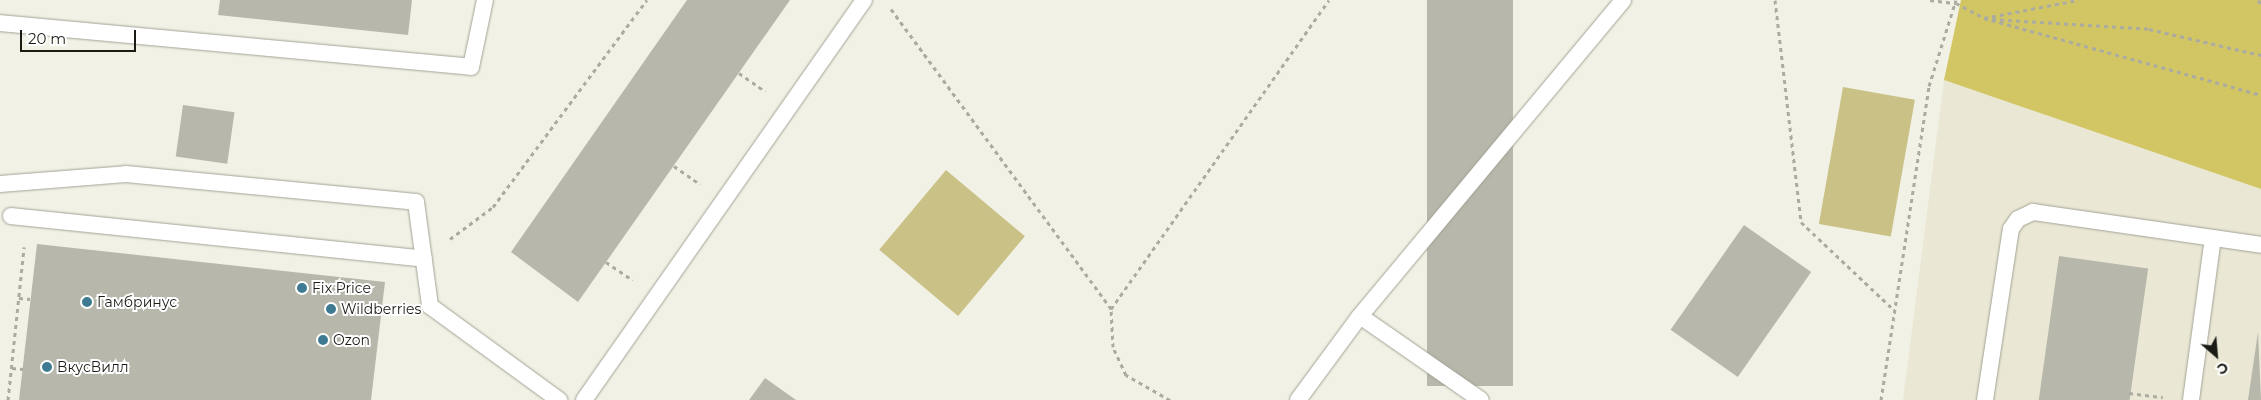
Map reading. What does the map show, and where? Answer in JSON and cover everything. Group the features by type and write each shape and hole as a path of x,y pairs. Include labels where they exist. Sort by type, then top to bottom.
{"lane":[{"path":"0,23 472,66 485,0"},
{"path":"584,400 864,0"},
{"path":"1298,400 1360,316 1623,0"},
{"path":"0,184 126,174 416,202 430,306 559,400"},
{"path":"1985,400 2011,229 2018,218 2033,212 2261,245"},
{"path":"11,216 424,259"},
{"path":"2191,400 2213,238"},
{"path":"1360,316 1481,400"}],"path":[{"path":"424,259 493,207 647,0"},
{"path":"884,0 1111,308 1113,347 1126,375 1170,400"},
{"path":"1111,308 1329,0"},
{"path":"1775,0 1802,222 1892,308"},
{"path":"1930,0 1955,1 1984,18 2261,95"},
{"path":"1984,18 2078,0"},
{"path":"2258,0 2261,4"},
{"path":"1881,400 1892,308 1929,86 1955,1"},
{"path":"1984,18 2150,29 2261,54"},
{"path":"8,400 25,247"},
{"path":"19,298 30,299"},
{"path":"12,368 23,369"},
{"path":"2129,393 2168,398"}],"shaded area":[{"path":"1961,0 2261,0 2261,189 1944,80"},
{"path":"1944,80 2261,189 2261,400 1903,400"},
{"path":"1843,87 1915,100 1891,237 1819,224"},
{"path":"946,170 1025,236 958,316 879,250"}],"building":[{"path":"220,0 412,0 408,35 218,15"},
{"path":"687,0 790,0 578,302 511,252"},
{"path":"1427,0 1513,0 1513,386 1427,386"},
{"path":"183,105 234,112 227,164 176,156"},
{"path":"1744,225 1811,272 1738,377 1671,330"},
{"path":"37,244 385,282 371,400 19,400"},
{"path":"2059,256 2148,269 2130,400 2039,400"},
{"path":"2258,332 2261,400 2248,400"},
{"path":"765,378 796,400 749,400"}],"place":[{"name":"Fix Price","path":"302,288"},
{"name":"Гамбринус","path":"87,302"},
{"name":"Wildberries","path":"331,309"},
{"name":"Ozon","path":"323,340"},
{"name":"ВкусВилл","path":"47,367"}]}
